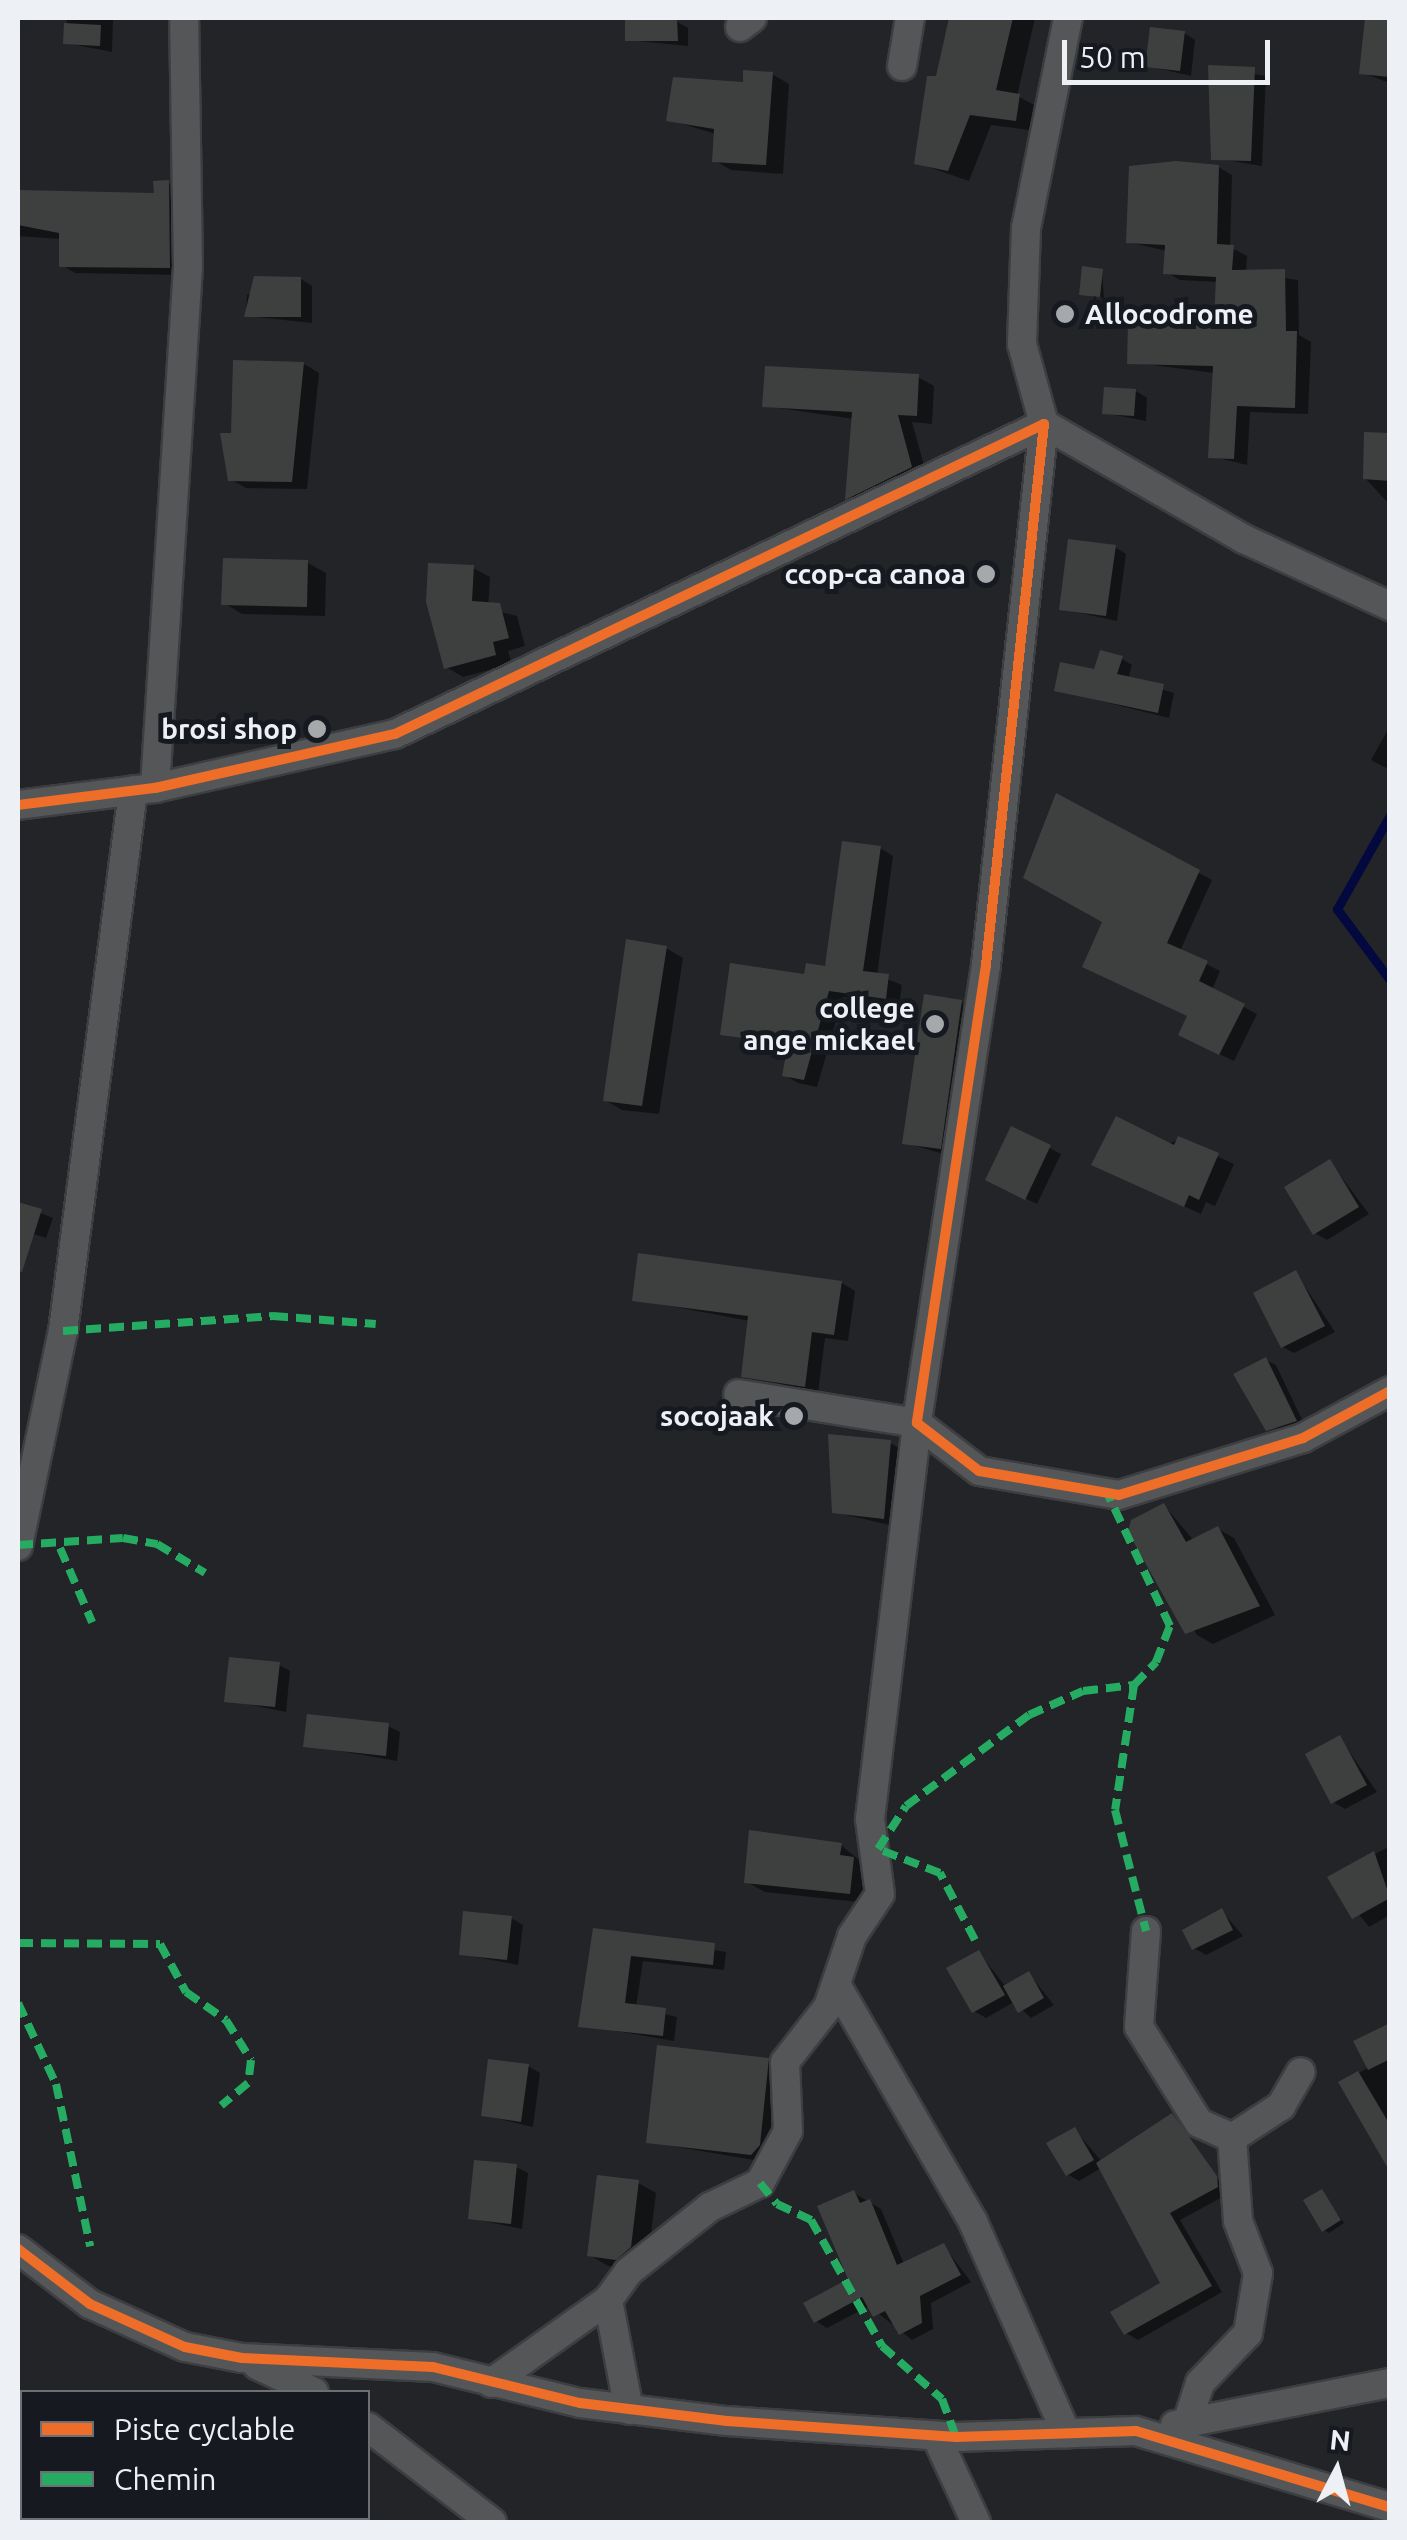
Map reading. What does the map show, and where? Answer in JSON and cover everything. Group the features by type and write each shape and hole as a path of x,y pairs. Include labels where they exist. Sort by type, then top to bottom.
{"street":[{"path":"18,1546 63,1331 144,789 188,267 184,18"},
{"path":"902,66 910,18"},
{"path":"491,2382 608,2300 628,2272 710,2206 760,2183 788,2131 785,2062 837,1986 882,1882 870,1819 916,1424 986,965 1044,424 1022,344 1026,228 1068,18"},
{"path":"18,805 144,789 395,734 1044,424"},
{"path":"1044,424 1244,539 1390,606"},
{"path":"738,1394 916,1424 978,1472 1118,1496 1303,1438 1390,1391"},
{"path":"1146,1932 1140,2027 1199,2123 1232,2138"},
{"path":"837,1986 973,2222 1066,2433"},
{"path":"1232,2138 1282,2106 1301,2072"},
{"path":"1187,2423 1200,2383 1248,2333 1258,2274 1238,2221 1232,2138"},
{"path":"18,2249 105,2311 186,2347 242,2358 433,2367 629,2410 936,2436 1066,2433 1187,2423 1390,2383"},
{"path":"608,2300 629,2410"},
{"path":"242,2358 310,2390"},
{"path":"370,2430 492,2522"},
{"path":"1136,2430 1390,2506"},
{"path":"936,2436 976,2522"}],"building":[{"path":"949,18 1013,18 996,90 1020,94 1016,121 970,115 948,171 914,164 927,76 936,76"},
{"path":"1365,18 1390,20 1390,77 1359,74"},
{"path":"625,19 677,19 678,41 625,41"},
{"path":"64,23 101,25 100,46 63,44"},
{"path":"1150,27 1185,31 1180,71 1145,67"},
{"path":"1208,65 1255,67 1251,161 1211,160"},
{"path":"743,70 773,72 766,165 712,162 714,129 666,121 673,77 743,82"},
{"path":"1176,161 1219,165 1217,244 1234,245 1232,270 1285,269 1286,331 1297,331 1295,408 1237,406 1234,459 1208,458 1213,366 1127,364 1128,321 1214,324 1216,277 1163,274 1165,245 1126,243 1129,166"},
{"path":"169,180 170,268 59,267 59,233 18,225 18,190 154,193 153,181"},
{"path":"1082,266 1103,269 1100,297 1079,295"},
{"path":"254,276 301,277 301,317 244,317"},
{"path":"233,360 304,362 292,482 228,481 220,433 231,433"},
{"path":"765,366 919,374 917,416 898,415 912,467 845,500 852,412 762,407"},
{"path":"1104,387 1136,389 1134,416 1102,414"},
{"path":"1364,432 1390,433 1390,481 1363,479"},
{"path":"1068,539 1116,545 1106,616 1059,610"},
{"path":"223,558 308,560 307,607 221,605"},
{"path":"428,563 474,565 472,601 500,603 509,638 493,642 496,655 444,669 426,602"},
{"path":"1100,650 1123,656 1117,674 1164,684 1158,713 1054,691 1060,662 1094,669"},
{"path":"1056,793 1200,870 1167,943 1208,961 1199,981 1245,1004 1219,1055 1178,1035 1187,1016 1082,967 1102,922 1023,878"},
{"path":"842,841 881,846 863,971 889,974 886,999 829,991 804,1080 782,1076 788,1044 720,1035 730,963 804,974 806,963 825,966"},
{"path":"626,939 667,946 642,1106 603,1101"},
{"path":"924,994 962,1000 941,1149 902,1144"},
{"path":"1116,1116 1174,1145 1178,1136 1219,1153 1199,1200 1189,1195 1184,1207 1091,1165"},
{"path":"1011,1126 1051,1145 1025,1200 985,1180"},
{"path":"1330,1159 1359,1207 1313,1235 1284,1187"},
{"path":"18,1202 42,1209 22,1272 18,1271"},
{"path":"638,1253 842,1281 834,1335 812,1332 805,1387 741,1377 748,1316 632,1301"},
{"path":"1296,1270 1325,1326 1281,1348 1253,1293"},
{"path":"1266,1357 1297,1421 1266,1431 1233,1374"},
{"path":"828,1434 891,1440 884,1519 832,1513"},
{"path":"1164,1503 1186,1542 1218,1526 1260,1606 1185,1634 1128,1532 1131,1520"},
{"path":"229,1657 280,1662 275,1707 224,1702"},
{"path":"307,1714 389,1723 386,1756 303,1747"},
{"path":"1340,1735 1367,1785 1331,1804 1305,1754"},
{"path":"749,1830 842,1843 840,1855 854,1857 850,1894 744,1883"},
{"path":"1374,1851 1390,1898 1352,1919 1327,1877"},
{"path":"1222,1908 1233,1930 1192,1950 1182,1930"},
{"path":"463,1911 512,1916 507,1960 459,1955"},
{"path":"593,1928 715,1943 713,1965 631,1956 625,2003 666,2008 663,2036 578,2027"},
{"path":"979,1950 1005,1995 972,2013 946,1968"},
{"path":"1029,1971 1044,1998 1018,2013 1003,1986"},
{"path":"1390,2023 1390,2059 1368,2070 1353,2041"},
{"path":"657,2045 769,2058 760,2145 751,2155 646,2143"},
{"path":"488,2059 529,2064 521,2122 481,2116"},
{"path":"1358,2071 1390,2125 1390,2172 1338,2082"},
{"path":"1172,2113 1217,2176 1218,2187 1170,2213 1212,2286 1124,2335 1110,2312 1160,2283 1096,2163"},
{"path":"1075,2127 1094,2160 1066,2176 1046,2143"},
{"path":"474,2160 517,2164 511,2224 468,2219"},
{"path":"597,2175 639,2180 631,2247 616,2260 587,2256"},
{"path":"1322,2189 1341,2220 1322,2232 1303,2200"},
{"path":"854,2190 860,2203 870,2199 897,2265 944,2243 961,2275 920,2296 922,2323 899,2335 885,2311 873,2317 862,2297 814,2323 803,2303 848,2279 817,2206"}],"waterway":[{"path":"1390,815 1337,909 1390,980"}],"marked path":[{"path":"63,1331 273,1316 376,1324"},
{"path":"975,1940 940,1873 878,1849 906,1806 1029,1715 1083,1691 1134,1685 1156,1662 1170,1626 1108,1495"},
{"path":"18,1545 123,1538 157,1544 205,1573"},
{"path":"60,1548 92,1622"},
{"path":"1134,1685 1115,1810 1146,1931"},
{"path":"18,1943 160,1944 186,1992 226,2020 251,2060 248,2083 221,2106"},
{"path":"18,2003 56,2084 90,2246"},
{"path":"760,2183 777,2204 811,2220 882,2346 942,2399 956,2437"}],"cycle path":[{"path":"1044,424 986,965 917,1423 979,1471 1119,1495 1303,1438 1390,1391"},
{"path":"18,805 155,788 395,734 1044,424"},
{"path":"18,2249 90,2304 185,2347 242,2358 433,2367 580,2403 727,2421 956,2437 1136,2431 1390,2507"}],"place":[{"name":"Allocodrome","path":"1065,314"},
{"name":"ccop-ca canoa","path":"986,574"},
{"name":"brosi shop","path":"317,729"},
{"name":"college ange mickael","path":"935,1024"},
{"name":"socojaak","path":"794,1416"}]}
